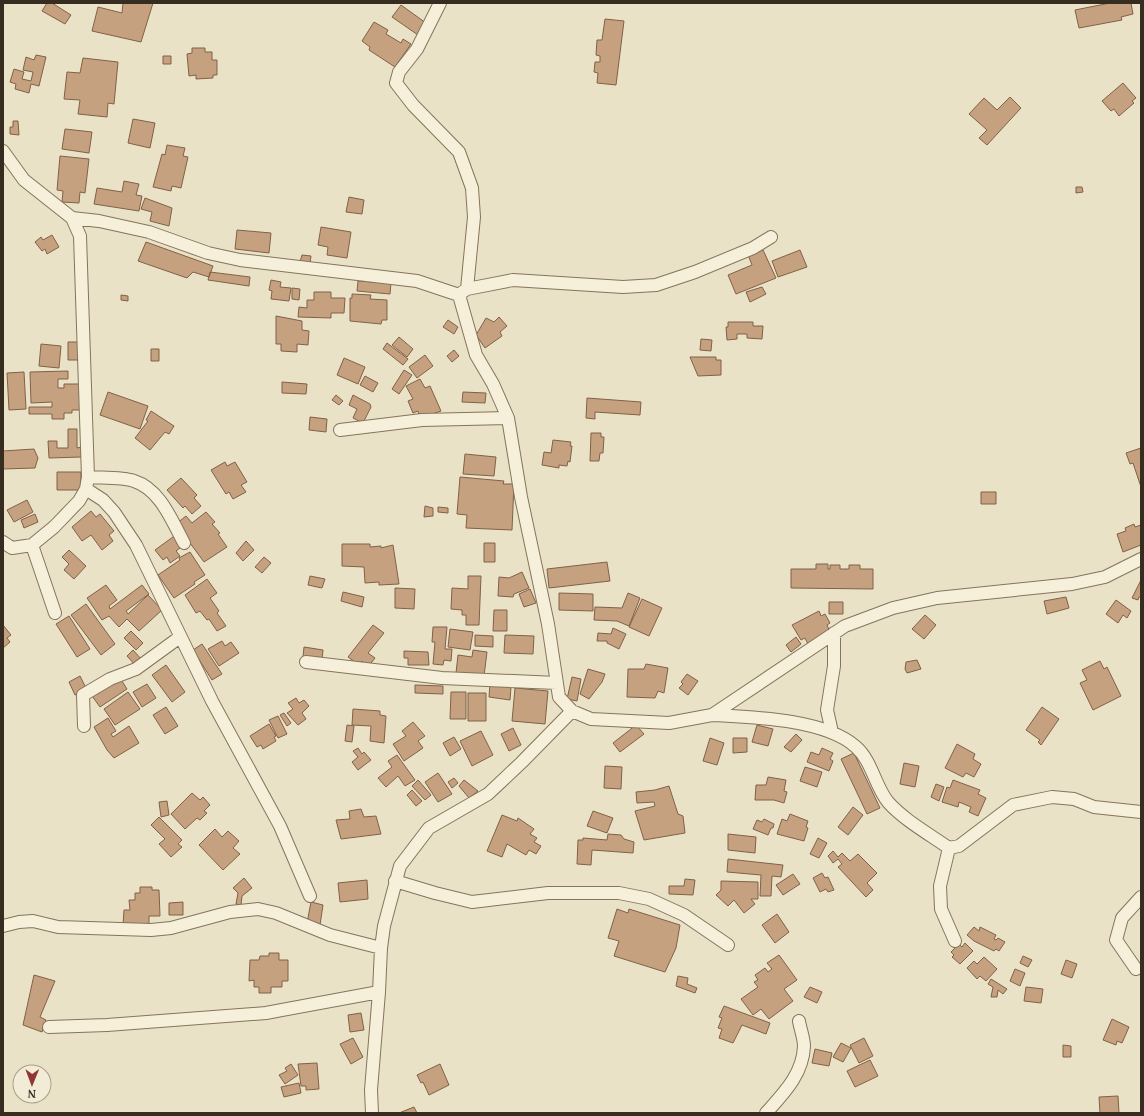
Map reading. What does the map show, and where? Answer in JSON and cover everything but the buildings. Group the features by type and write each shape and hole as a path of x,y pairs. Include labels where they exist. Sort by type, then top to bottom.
{"street":[{"path":"440,3 416,49 400,72 396,83 413,105 459,152 472,188 474,217 463,292 476,355 493,384 508,418 521,497 548,624 559,697 572,711 592,719 669,724 712,715 774,718 832,732 856,746 864,757 887,801 898,811 948,848 959,846 1013,805 1052,797 1074,799 1094,807 1141,812"},
{"path":"3,151 24,180 72,218 80,236 82,258 87,483 79,501 54,527 32,545 12,548 3,542"},
{"path":"72,218 99,221 149,232 208,253 240,260 417,281 463,292 513,280 623,287 656,285 753,248 770,237"},
{"path":"340,430 422,420 508,418"},
{"path":"87,483 134,480 143,485 157,495 184,543"},
{"path":"87,483 114,512 136,545 212,702 280,826 310,896"},
{"path":"32,545 55,613"},
{"path":"712,715 845,626 893,608 937,598 1072,584 1104,577 1141,559"},
{"path":"832,732 827,710 834,666 834,633"},
{"path":"84,726 83,695 110,679 136,669 180,637"},
{"path":"306,662 442,678 557,683"},
{"path":"372,1113 371,1090 381,948 384,926 400,866 429,828 488,794 572,711"},
{"path":"948,848 940,886 941,909 955,941"},
{"path":"395,881 472,902 548,893 619,893 649,899 684,915 728,945"},
{"path":"1136,969 1116,940 1122,918 1141,897"},
{"path":"3,926 19,922 33,921 58,927 151,930 171,928 230,912 258,909 276,913 330,935 381,948"},
{"path":"49,1027 107,1025 266,1013 379,992"},
{"path":"766,1113 789,1088 798,1072 804,1045 798,1021"}]}
